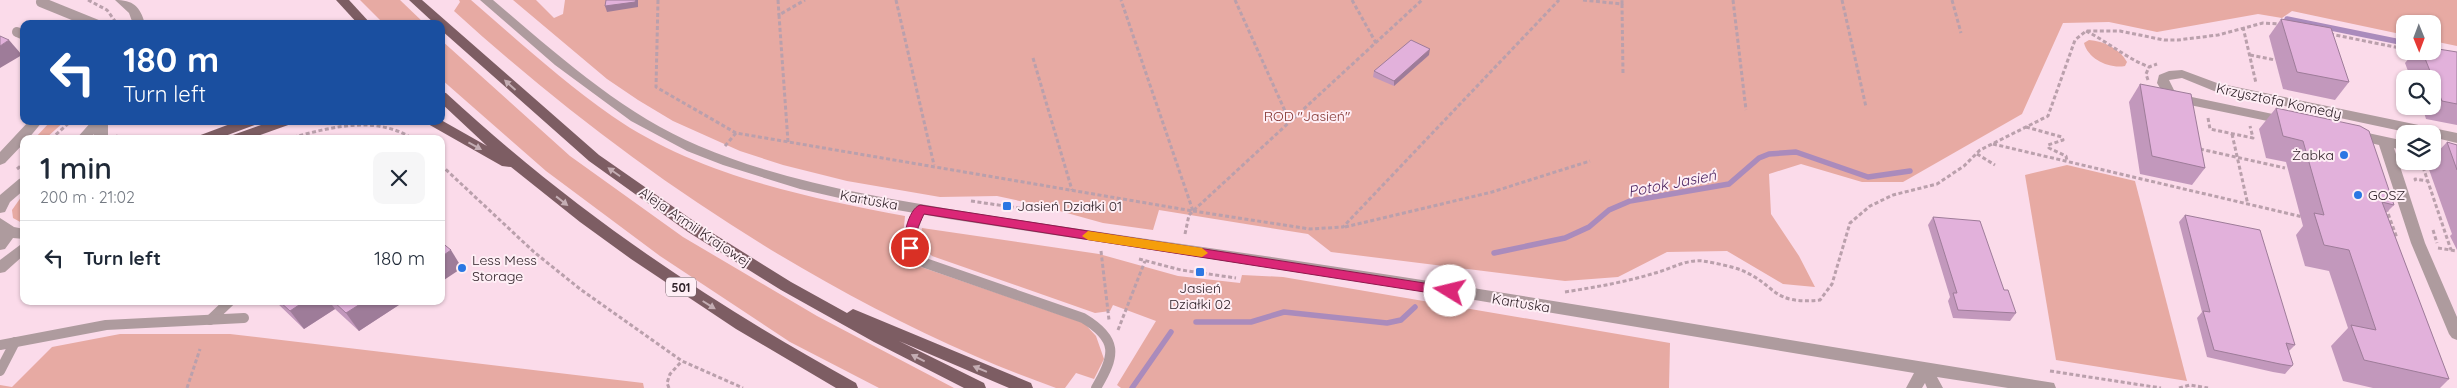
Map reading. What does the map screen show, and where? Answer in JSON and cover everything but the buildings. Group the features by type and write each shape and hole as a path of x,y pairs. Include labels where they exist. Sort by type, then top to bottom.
{"main road":[{"path":"342,0 361,20"},
{"name":"Aleja Armii Krajowej","path":"415,0 438,20"},
{"name":"Aleja Armii Krajowej","path":"445,26 594,158 693,228 786,286 879,338 978,388"},
{"name":"501","path":"445,100 524,171 599,229 700,300 778,348 850,388"},
{"path":"213,135 241,125"},
{"path":"246,135 275,125"},
{"path":"439,125 473,146 524,171"},
{"path":"786,286 1025,388"}],"street":[{"path":"121,0 129,4 138,20"},
{"name":"Kartuska","path":"486,0 596,93 626,113 689,146 746,168 829,193 920,209 1303,267 2048,388"},
{"name":"Krzysztofa Komedy","path":"2302,125 2185,100 2170,94 2165,89 2163,78 2167,75 2182,73 2193,76 2214,88 2457,138"},
{"path":"24,135 33,125"},
{"path":"86,135 97,125"},
{"name":"Krzysztofa Komedy","path":"2339,132 2396,144"},
{"path":"0,160 20,139"},
{"path":"2385,142 2418,243 2457,334"},
{"path":"2441,154 2457,157"},
{"path":"0,208 5,199 20,186"},
{"path":"0,245 11,230"},
{"path":"0,268 20,250"},
{"path":"1914,388 1925,368"},
{"path":"1925,368 1936,388"}],"lane":[{"path":"44,0 41,2 85,20"},
{"path":"920,209 909,241 916,257 925,263 1083,318 1096,324 1105,333 1112,344 1112,355 1108,370 1096,388"},
{"path":"210,320 226,305"},
{"path":"0,345 106,325 153,321 244,318"},
{"path":"0,370 16,342"}],"path":[{"path":"88,0 107,10 113,20"},
{"path":"658,0 656,87 736,133 788,142 1310,230 1343,227 1492,192 1590,161"},
{"path":"778,0 788,142"},
{"path":"779,15 805,0"},
{"path":"896,0 934,166"},
{"path":"1121,0 1193,211"},
{"path":"1235,0 1290,122"},
{"path":"1352,0 1376,43"},
{"path":"1194,238 1184,237 1189,215 1422,0"},
{"path":"1343,227 1559,0"},
{"path":"1583,0 1622,2 1623,74"},
{"path":"1733,0 1746,110"},
{"path":"1842,0 1866,107"},
{"path":"1952,0 1962,33"},
{"path":"1574,296 1562,294 1610,285 1657,273 1686,262 1702,261 1740,270 1753,277 1778,296 1800,302 1820,300 1832,284 1850,223 1870,206 1893,195 1937,184 1992,144 2048,116 2075,40 2086,31 2120,31 2164,40 2178,40 2218,35 2263,23 2281,24"},
{"path":"2243,27 2258,91"},
{"path":"2086,31 2114,45 2130,59 2149,67"},
{"path":"2329,34 2396,48"},
{"path":"2250,55 2275,60"},
{"path":"1033,58 1072,190"},
{"path":"2206,111 2210,129 2254,138 2249,121"},
{"path":"55,135 67,125"},
{"path":"304,135 345,125 369,125 390,128 409,135"},
{"path":"2026,127 2062,136 2063,140 2048,146 2066,156 2067,161"},
{"path":"731,152 722,149 736,133"},
{"path":"2232,134 2248,204"},
{"path":"1992,144 2067,161 2096,170 2312,219"},
{"path":"2195,148 2285,168"},
{"path":"1976,154 1996,165"},
{"path":"445,170 534,252 580,289 682,361 743,388"},
{"path":"2424,170 2451,250"},
{"path":"2418,187 2415,179 2428,181"},
{"path":"966,201 1045,213"},
{"path":"2385,204 2397,238 2391,237"},
{"path":"2430,222 2439,248 2457,251"},
{"path":"1100,248 1110,314 1105,333"},
{"path":"1112,344 1128,308 1145,261"},
{"path":"187,388 200,350"},
{"path":"669,388 667,382 670,374 682,361"},
{"path":"2044,370 2161,388"},
{"path":"2179,388 2190,385 2208,388"}],"green space":[{"path":"360,0 400,0 421,20 380,20"},
{"path":"459,0 471,0 593,103 645,136 680,154 716,169 791,192 905,216 902,239 903,248 921,267 1084,323 1096,336 1104,359 1094,379 1076,373 1065,388 1056,388 1005,369 904,323 834,286 767,247 701,205 636,160 574,113 454,11 460,2"},
{"name":"ROD \"Jasień\"","path":"513,0 536,0 554,18 563,14 565,0 2457,0 2457,46 2441,43 2441,15 2396,15 2396,33 2292,11 2282,18 2258,14 2157,32 2109,22 2063,23 2022,114 1903,182 1862,182 1801,164 1769,174 1771,214 1799,256 1815,287 1783,284 1727,251 1667,252 1618,277 1565,281 1331,252 1308,234 1159,210 1153,230 1103,223 997,196 940,197 847,181 783,165 740,151 673,121 607,79"},
{"path":"2089,40 2106,44 2115,49 2127,62 2125,66 2112,66 2100,62 2086,49 2084,43"},
{"path":"445,44 570,156 683,237 817,316 954,388 879,388 790,342 660,256 546,171 445,83"},
{"path":"47,125 61,125 49,135 38,135"},
{"path":"2067,165 2135,181 2187,381 2056,360 2025,175"},
{"path":"20,199 20,222 13,218 12,210"},
{"path":"922,228 1099,254 1178,276 1240,283 1242,275 1283,277 1670,343 1669,388 1121,388 1117,385 1156,321 1113,305 1110,311 1095,313 932,256 919,242"},
{"path":"120,334 230,334 643,383 644,388 0,388 0,385 12,387 52,347"}],"waterway":[{"name":"Potok Jasień","path":"2287,19 2396,41"},
{"name":"Potok Jasień","path":"1494,253 1565,238 1589,227 1609,210 1630,201 1729,184 1759,158 1769,154 1796,152 1868,177 1910,171"},
{"path":"1196,322 1251,322 1284,312 1387,323 1401,320 1415,307"},
{"name":"Potok Jasień","path":"1132,388 1171,332"}],"slow traffic":[{"path":"1088,236 1202,253"}],"place":[{"name":"Żabka","path":"2344,155"},
{"name":"GOSZ","path":"2358,195"},
{"name":"Jasień Działki 01","path":"1007,206"},
{"name":"Less Mess Storage","path":"462,268"},
{"name":"Jasień Działki 02","path":"1200,272"}],"route":[{"path":"910,248 911,230 920,209 1450,291"}]}
